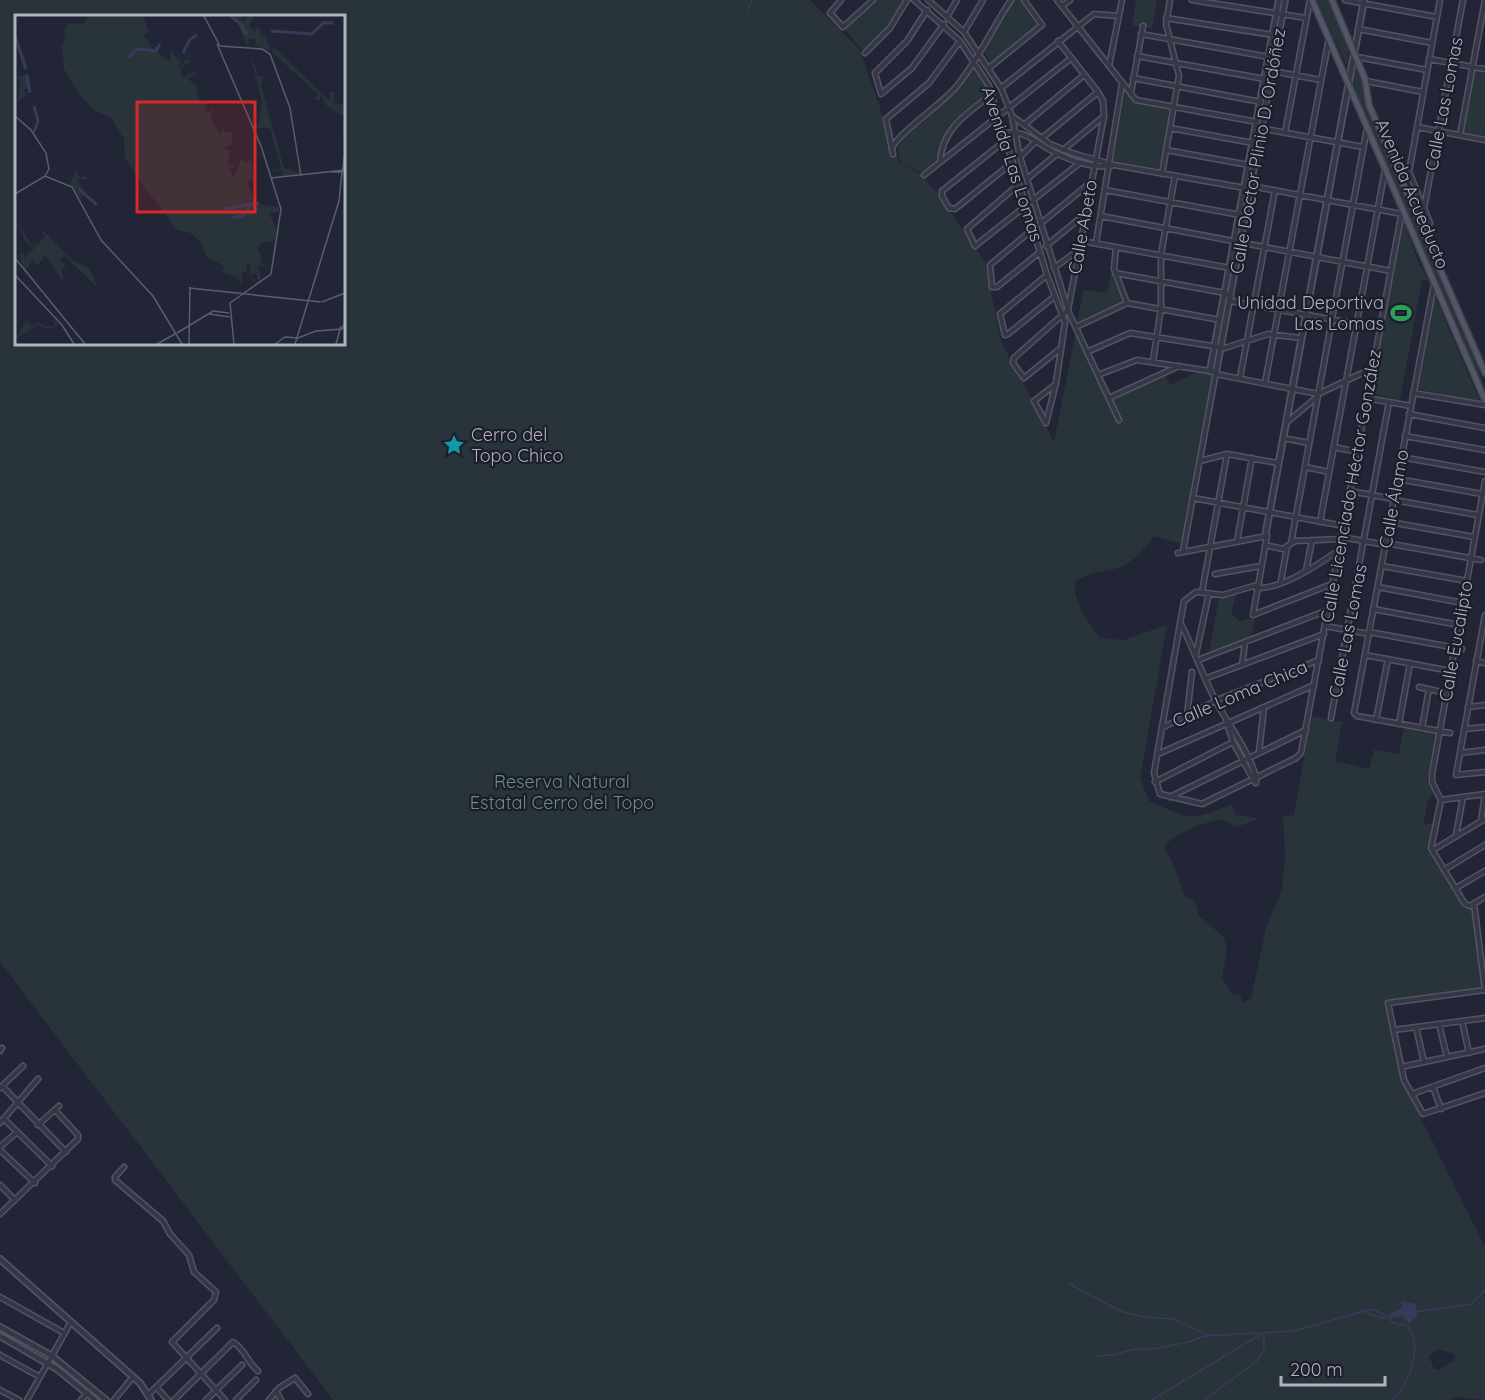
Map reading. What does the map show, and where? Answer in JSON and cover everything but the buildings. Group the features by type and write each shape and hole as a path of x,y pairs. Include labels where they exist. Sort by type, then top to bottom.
{"main road":[{"name":"Avenida Acueducto","path":"1311,0 1485,400"},
{"name":"Avenida Acueducto","path":"1332,0 1366,81 1369,105 1485,373"}],"street":[{"path":"841,0 830,13 843,27 873,0"},
{"path":"865,53 890,28 906,0"},
{"name":"Avenida Las Lomas","path":"914,0 944,24 960,41 992,94 1047,275 1063,316"},
{"name":"Avenida Las Lomas","path":"930,0 948,15 980,52 1000,88 1012,116 1017,147 1068,310 1119,420"},
{"path":"948,15 957,0"},
{"path":"964,32 983,0"},
{"path":"892,148 900,136 948,96 980,52 1011,0"},
{"path":"988,69 1042,25 1024,0"},
{"path":"1057,0 1076,27 1137,100 1285,133 1363,147"},
{"path":"1062,6 1070,0"},
{"path":"1109,66 1122,0"},
{"path":"1162,174 1178,86 1178,63 1170,41 1166,18 1170,0"},
{"path":"1192,0 1306,18"},
{"name":"Calle Doctor Plinio D. Ordóñez","path":"1218,346 1230,299 1251,186 1253,143 1272,71 1280,14 1279,0"},
{"name":"Calle Doctor Plinio D. Ordóñez","path":"1214,372 1220,320 1234,240 1258,126 1273,35 1286,0"},
{"path":"1285,133 1311,0"},
{"path":"1345,0 1437,17"},
{"path":"1430,223 1409,174 1440,0"},
{"name":"Calle Las Lomas","path":"1424,208 1463,0"},
{"path":"1460,135 1485,0"},
{"path":"1333,584 1253,615 1282,438 1364,2"},
{"path":"927,10 907,41 875,72 880,94 883,95 912,68 944,24"},
{"path":"1000,88 1096,13 1119,16"},
{"path":"1166,18 1273,35"},
{"path":"1131,94 1143,26"},
{"path":"1358,29 1432,43"},
{"path":"1141,34 1269,57"},
{"path":"1265,383 1329,38"},
{"path":"893,154 886,120 929,83 960,41"},
{"name":"Calle Abeto","path":"1058,41 1098,92 1103,101 1104,116 1068,310 1013,361 1023,378 1062,348"},
{"path":"1137,56 1265,79"},
{"path":"1357,57 1427,70"},
{"path":"924,175 1070,59"},
{"path":"1429,59 1485,69"},
{"path":"1272,71 1321,80"},
{"path":"1025,124 1084,75"},
{"path":"1133,78 1261,102"},
{"path":"1366,81 1423,92"},
{"path":"1096,243 1123,82"},
{"path":"1042,138 1098,92"},
{"path":"940,163 942,148 951,129 992,94"},
{"path":"1012,116 1042,138 1057,154 1094,165 1109,164"},
{"path":"1063,150 1104,116"},
{"path":"1417,127 1485,140"},
{"path":"1170,128 1253,143"},
{"path":"1281,582 1296,517 1368,128"},
{"path":"1005,133 1014,131 1049,146 1114,165 1403,212"},
{"path":"1007,139 942,191 942,196 950,208 955,209 1013,162"},
{"path":"1020,157 1036,141"},
{"path":"1010,148 1017,147"},
{"path":"1166,150 1251,162"},
{"path":"1027,179 1057,154"},
{"path":"1020,184 967,229 974,245 978,246 1081,162"},
{"path":"1320,522 1386,169"},
{"path":"1153,361 1161,308 1161,254 1175,176"},
{"path":"1040,224 1091,182"},
{"path":"1105,190 1240,215"},
{"path":"1240,378 1275,190"},
{"name":"Calle Licenciado Héctor González","path":"1255,779 1299,757 1301,753 1403,212"},
{"path":"1047,246 1085,215"},
{"path":"1101,216 1391,271"},
{"path":"1033,230 990,265 992,287 997,287 1040,252"},
{"path":"1082,241 1230,268"},
{"path":"1116,247 1115,273 1127,303"},
{"path":"1054,268 1080,249"},
{"path":"1115,273 1225,293 1230,299 1254,305 1380,328"},
{"path":"1047,275 1000,314 1006,335 1055,296"},
{"name":"Calle Álamo","path":"1376,720 1354,715 1434,284"},
{"path":"1076,327 1127,303 1220,320"},
{"path":"1056,383 1034,401 1046,423 1056,383 1062,348 1065,328 1063,316"},
{"path":"1087,352 1130,333 1157,335 1218,346 1274,334 1301,338"},
{"path":"1098,375 1134,360 1153,361 1318,395"},
{"path":"1109,398 1181,365"},
{"path":"1285,424 1318,395 1373,368"},
{"path":"1183,551 1214,372"},
{"path":"1413,393 1485,405"},
{"path":"1367,398 1411,406"},
{"name":"Calle Las Lomas","path":"1331,718 1389,402"},
{"path":"1409,414 1485,428"},
{"path":"1405,436 1485,450"},
{"path":"1282,438 1309,443"},
{"path":"1334,447 1358,452"},
{"path":"1200,461 1227,454 1278,463"},
{"path":"1202,592 1227,454"},
{"path":"1401,457 1485,472"},
{"path":"1237,542 1252,458"},
{"path":"1305,467 1329,472"},
{"path":"1398,479 1482,494"},
{"name":"Calle Eucalipto","path":"1441,800 1431,778 1485,481"},
{"path":"1350,491 1479,515"},
{"path":"1193,498 1344,526"},
{"path":"1390,522 1474,537"},
{"path":"1178,553 1266,536"},
{"path":"1265,545 1283,549 1289,545 1312,539 1342,538 1481,560"},
{"path":"1306,572 1312,539"},
{"path":"1255,779 1202,804 1169,798 1160,794 1155,782 1161,728 1184,600 1193,592 1223,596 1281,582 1306,572 1339,550"},
{"path":"1215,574 1261,566"},
{"path":"1382,566 1467,581"},
{"path":"1378,587 1463,603"},
{"path":"1196,654 1209,593"},
{"path":"1198,660 1328,609"},
{"path":"1373,609 1459,625"},
{"path":"1485,618 1483,640 1475,651 1476,661 1456,776 1485,772"},
{"path":"1181,624 1227,721 1248,758 1255,779"},
{"path":"1325,626 1462,650"},
{"path":"1207,678 1324,634"},
{"path":"1242,665 1245,643"},
{"path":"1365,655 1450,671"},
{"path":"1388,659 1376,720 1450,733"},
{"name":"Calle Loma Chica","path":"1161,728 1217,700 1319,660"},
{"path":"1476,661 1485,663"},
{"path":"1399,724 1410,663"},
{"path":"1187,715 1192,672"},
{"path":"1157,754 1227,721 1314,685"},
{"path":"1419,687 1446,693"},
{"path":"1422,728 1429,689"},
{"path":"1468,707 1485,705"},
{"path":"1259,752 1264,706"},
{"path":"1227,721 1233,742 1255,779"},
{"path":"1464,729 1485,727"},
{"path":"1169,798 1306,729"},
{"path":"1155,782 1233,742"},
{"path":"1460,753 1485,750"},
{"path":"1433,850 1483,820 1485,794 1441,800 1431,843 1433,850 1444,870 1467,906 1485,897"},
{"path":"1456,836 1463,798"},
{"path":"1444,870 1485,845"},
{"path":"1455,888 1485,871"},
{"path":"1474,904 1485,988 1388,1002 1404,1080 1424,1114 1485,1093"},
{"path":"1394,1030 1485,1018"},
{"path":"1462,1021 1469,1053"},
{"path":"1439,1024 1447,1058"},
{"path":"1416,1027 1424,1062"},
{"path":"1401,1067 1485,1049"},
{"path":"22,1066 1,1087 66,1152"},
{"path":"1412,1094 1485,1068"},
{"path":"0,1123 38,1079"},
{"path":"1433,1087 1441,1109"},
{"path":"0,1214 35,1183 79,1138 57,1108 38,1125"},
{"path":"4,1119 52,1166"},
{"path":"17,1132 0,1148 35,1183"},
{"path":"124,1167 115,1180 163,1221 170,1234 189,1255 194,1272 216,1292 214,1300 201,1315 172,1341 174,1346 225,1400"},
{"path":"0,1185 15,1200"},
{"path":"0,1259 134,1377 150,1398 156,1387 217,1328"},
{"path":"0,1297 64,1333"},
{"path":"27,1400 71,1322"},
{"path":"0,1327 52,1356 106,1400"},
{"path":"0,1336 47,1363 95,1400"},
{"path":"174,1400 234,1342 258,1371"},
{"path":"0,1355 40,1377"},
{"path":"206,1400 242,1365"},
{"path":"114,1400 134,1377"},
{"path":"269,1400 276,1391 296,1378 308,1394"},
{"path":"236,1400 256,1380"},
{"path":"156,1387 168,1400"},
{"path":"81,1400 93,1388"},
{"path":"0,1390 19,1400"},
{"path":"276,1391 281,1400"}],"green space":[{"name":"Reserva Natural Estatal Cerro del Topo","path":"0,0 810,0 860,50 899,163 919,173 939,195 985,262 1001,341 1054,442 1076,331 1108,402 1165,376 1170,385 1199,371 1210,373 1213,377 1182,544 1154,536 1127,564 1085,576 1075,582 1075,589 1082,612 1100,638 1124,640 1167,625 1140,778 1149,801 1189,816 1206,814 1231,804 1236,815 1260,818 1237,827 1222,820 1206,823 1179,834 1164,849 1172,861 1185,896 1195,901 1199,916 1224,937 1227,950 1222,979 1233,994 1241,995 1242,1003 1251,999 1266,928 1282,889 1285,856 1283,817 1294,815 1311,716 1342,722 1335,761 1369,769 1374,750 1399,754 1404,728 1436,734 1427,780 1435,792 1428,800 1423,825 1434,823 1429,848 1465,909 1473,906 1482,988 1385,1000 1400,1076 1485,1247 1485,1400 1456,1397 1449,1400 333,1400 0,962","holes":["1438,1349 1454,1354 1455,1360 1439,1370 1434,1369 1429,1356"]},
{"path":"874,0 904,0 887,27 863,50 844,29"},
{"path":"1012,0 1023,0 1039,24 994,61 989,61 984,51"},
{"path":"1136,0 1157,0 1152,28 1132,25"},
{"path":"1316,0 1328,0 1349,48 1347,66"},
{"path":"1355,65 1362,81 1364,100 1477,364 1485,392 1352,83"},
{"path":"973,66 977,69 988,91 954,121 943,138 936,160 921,172 900,163 898,149 905,135 953,92"},
{"path":"1474,69 1485,71 1485,137 1463,133"},
{"path":"1125,89 1136,101 1171,109 1160,170 1113,161"},
{"name":"Unidad Deportiva Las Lomas","path":"1403,219 1417,259 1428,280 1422,280 1400,400 1371,393"},
{"path":"1110,275 1114,276 1124,302 1077,322 1084,290 1107,293"},
{"path":"1434,295 1479,399 1477,401 1417,389"},
{"path":"1236,595 1231,614 1240,621 1255,617 1251,637 1209,652 1219,598"}],"water":[{"path":"1401,1301 1416,1304 1417,1317 1409,1323 1401,1316 1388,1319 1391,1313 1402,1308"}],"waterway":[{"path":"748,10 752,0"},
{"path":"1068,1283 1120,1311 1143,1317 1173,1319 1208,1335"},
{"path":"1416,1312 1471,1304 1485,1290"},
{"path":"1366,1310 1372,1309 1388,1316"},
{"path":"1096,1356 1113,1355 1135,1349 1153,1349 1189,1342 1204,1336 1294,1331 1364,1311 1377,1317 1388,1318"},
{"path":"1390,1319 1393,1323 1408,1326 1414,1344 1409,1375 1392,1400"},
{"path":"1152,1400 1261,1334"},
{"path":"1204,1400 1257,1361 1264,1350 1264,1334"}],"place":[{"name":"Unidad Deportiva Las Lomas","path":"1401,313"},
{"name":"Cerro del Topo Chico","path":"454,445"}]}
